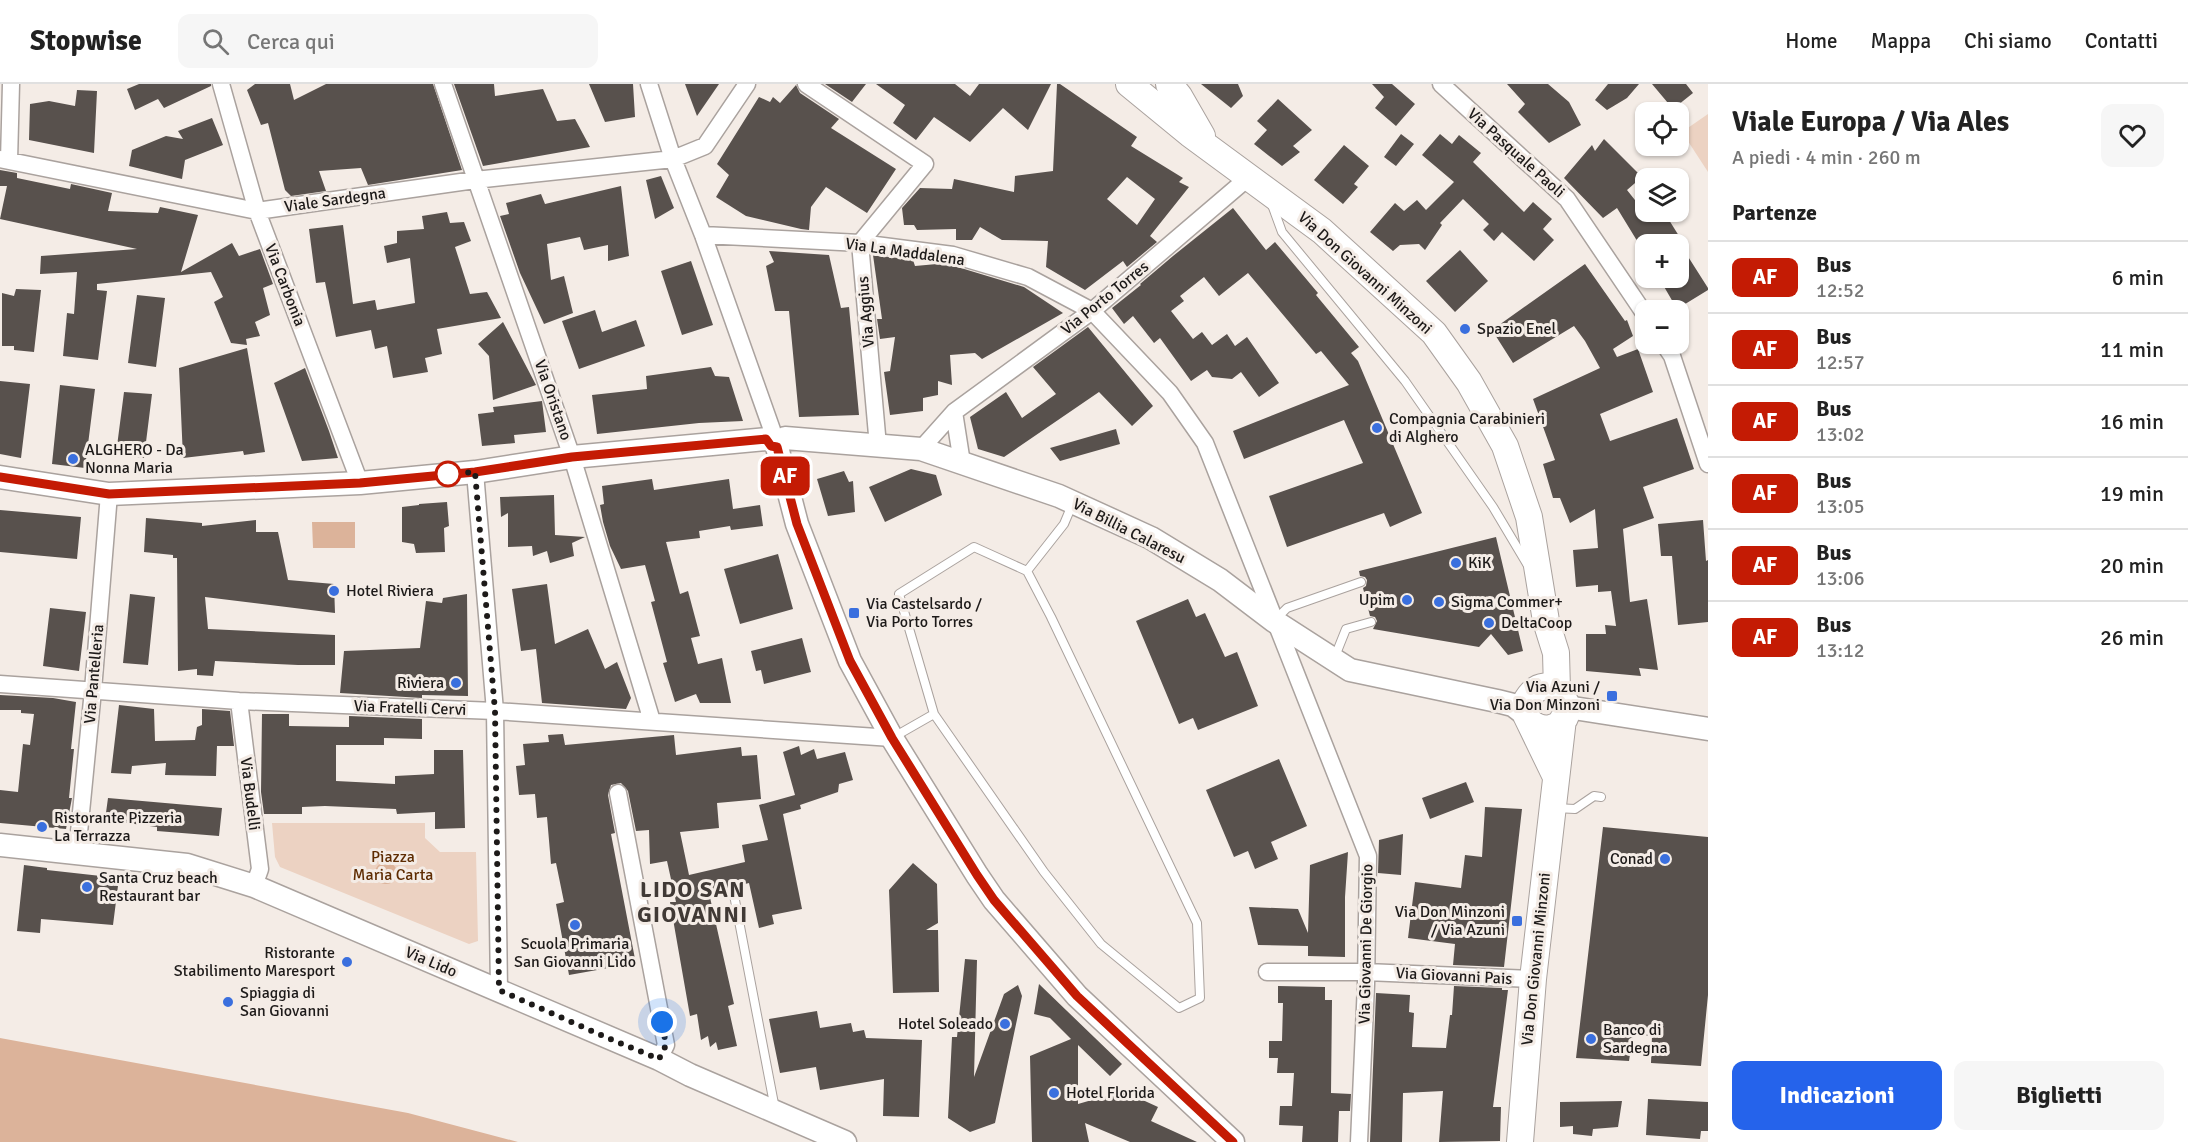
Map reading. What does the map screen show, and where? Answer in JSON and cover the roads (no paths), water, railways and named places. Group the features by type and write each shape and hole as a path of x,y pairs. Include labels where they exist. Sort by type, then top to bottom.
{"main road":[{"name":"Via Don Giovanni Minzoni","path":"1129,84 1199,140 1322,231 1434,333 1469,381 1508,456 1529,517 1546,621 1556,654 1544,705 1556,777 1533,979 1520,1142"},
{"name":"Via Don Giovanni Minzoni","path":"1152,84 1199,140"},
{"path":"1169,84 1179,96 1199,140"}],"street":[{"path":"4,160 11,84"},
{"name":"Via Carbonia","path":"221,84 257,211 360,483"},
{"name":"Via Oristano","path":"443,84 572,457 652,721"},
{"path":"649,84 673,159 703,235 775,439 797,524 850,661 892,738 994,900 1077,996 1233,1142"},
{"name":"Viale Sardegna","path":"4,160 257,211 475,180 673,159 705,146 747,84"},
{"path":"806,84 925,164 860,243"},
{"name":"Via Pasquale Paoli","path":"1441,84 1567,199 1635,300"},
{"name":"Via Porto Torres","path":"921,449 954,412 1092,311 1258,184"},
{"name":"Via La Maddalena","path":"703,235 860,243 953,255 1028,277 1092,311 1170,393 1206,443 1274,621"},
{"name":"Via Aggius","path":"860,243 878,446"},
{"path":"1671,354 1708,464"},
{"path":"954,412 962,463"},
{"path":"0,477 109,494 360,483 475,472 572,457 775,439 921,449"},
{"name":"Via Billia Calaresu","path":"921,449 1073,502 1151,538 1220,580 1274,621 1313,645"},
{"path":"475,472 495,711 499,990"},
{"name":"Via Pantelleria","path":"77,853 109,494"},
{"name":"Via Giovanni De Giorgio","path":"1274,621 1368,856 1359,1142"},
{"path":"1313,645 1353,660 1544,705 1708,729"},
{"path":"1313,645 1350,670 1513,705 1544,705"},
{"name":"Via Fratelli Cervi","path":"0,684 239,701 495,711 892,738"},
{"name":"Via Budelli","path":"239,701 260,869 254,886"},
{"path":"618,793 666,1045 659,1059"},
{"name":"Via Lido","path":"0,845 187,865 254,886 659,1059 845,1142"},
{"name":"Via Giovanni Pais","path":"1268,972 1366,972 1533,979"}],"lane":[{"path":"1258,184 1282,232 1405,381 1493,507 1540,586"},
{"path":"1027,571 1064,524 1073,502"},
{"path":"974,547 1027,571 1197,922 1200,998 1179,1008 1101,944 1044,872 933,714 899,594 974,547"},
{"path":"1274,621 1287,608 1361,582"},
{"path":"1336,654 1346,629 1371,622"},
{"path":"892,738 933,714"},
{"path":"1552,807 1575,809 1594,796 1601,796"},
{"path":"734,895 775,1112"}],"place":[{"name":"Spazio Enel","path":"1465,329"},
{"name":"Compagnia Carabinieri di Alghero","path":"1377,428"},
{"name":"ALGHERO - Da Nonna Maria","path":"73,459"},
{"name":"KiK","path":"1456,563"},
{"name":"Hotel Riviera","path":"334,591"},
{"name":"Upim","path":"1407,600"},
{"name":"Sigma Commer+","path":"1439,602"},
{"name":"Via Castelsardo / Via Porto Torres","path":"854,613"},
{"name":"DeltaCoop","path":"1489,623"},
{"name":"Riviera","path":"456,683"},
{"name":"Via Azuni / Via Don Minzoni","path":"1612,696"},
{"name":"Ristorante Pizzeria La Terrazza","path":"42,827"},
{"name":"Conad","path":"1665,859"},
{"name":"Santa Cruz beach Restaurant bar","path":"87,887"},
{"name":"Via Don Minzoni / Via Azuni","path":"1517,921"},
{"name":"Scuola Primaria San Giovanni Lido","path":"575,925"},
{"name":"Ristorante Stabilimento Maresport","path":"347,962"},
{"name":"Spiaggia di San Giovanni","path":"228,1002"},
{"name":"Hotel Soleado","path":"1005,1024"},
{"name":"Banco di Sardegna","path":"1591,1039"},
{"name":"Hotel Florida","path":"1054,1093"}],"district":[{"name":"LIDO SAN GIOVANNI","path":"693,902"}],"park label":[{"name":"Piazza Maria Carta","path":"393,866"}]}
